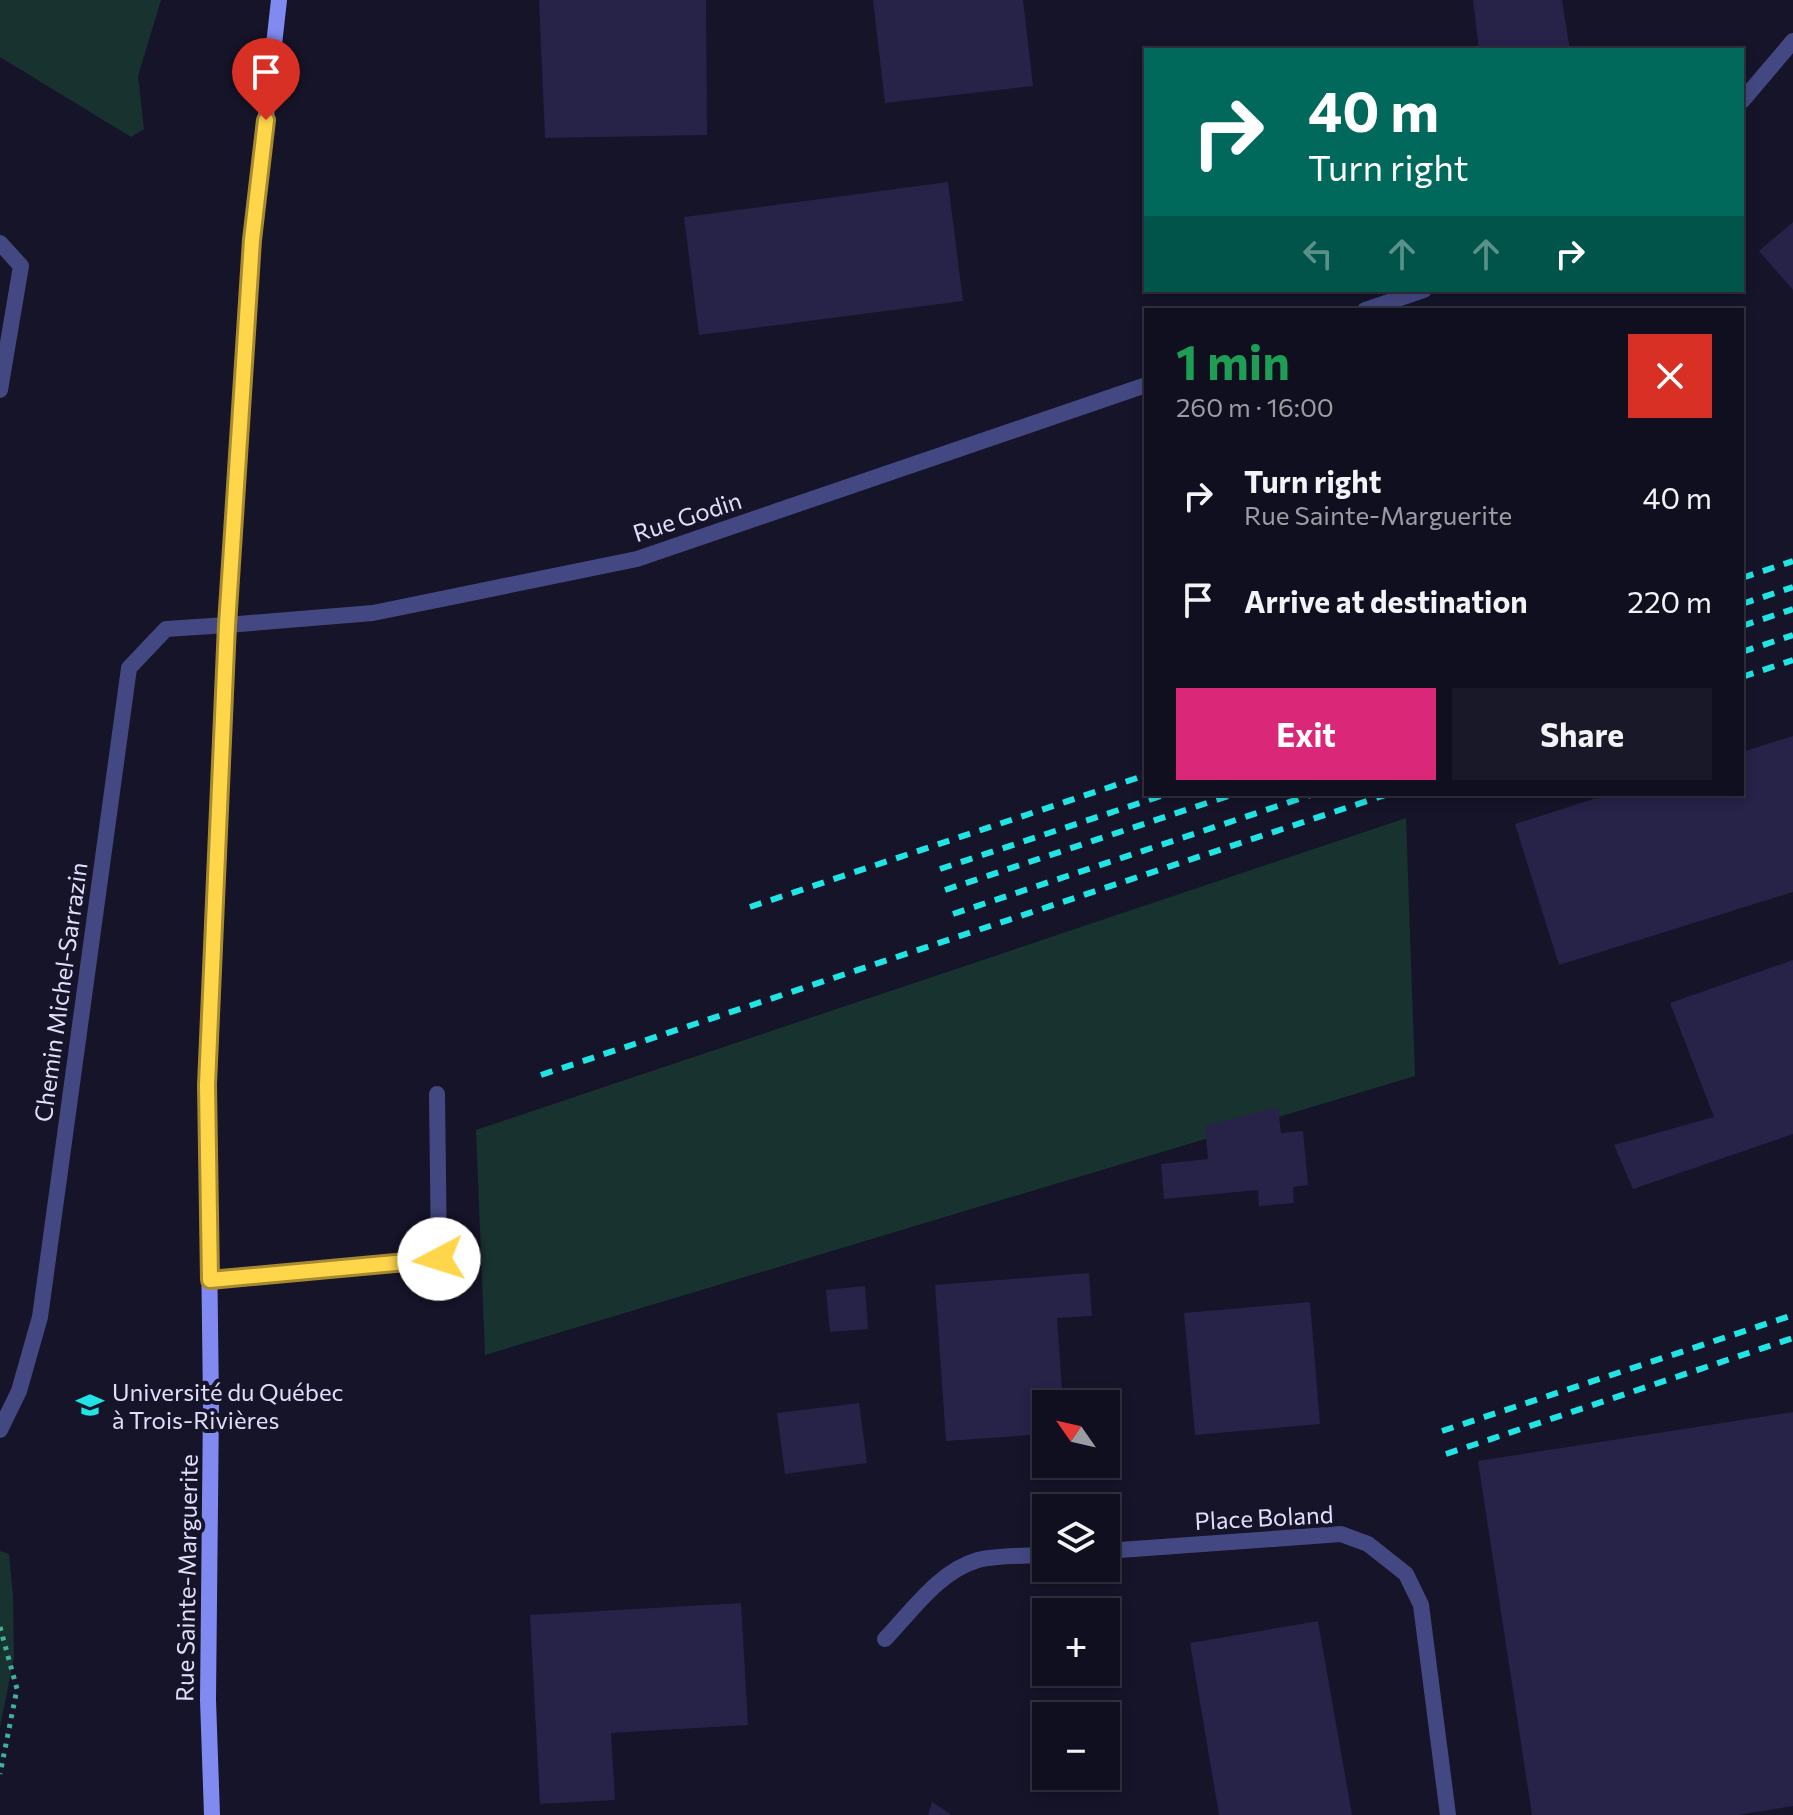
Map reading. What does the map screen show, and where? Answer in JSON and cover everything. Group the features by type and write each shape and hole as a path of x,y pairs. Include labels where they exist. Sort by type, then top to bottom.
{"street":[{"name":"Rue Sainte-Marguerite","path":"212,1815 208,1700 211,1404 207,1085 227,625 252,240 279,0"},
{"path":"1744,99 1793,41"},
{"path":"0,243 21,266 0,390"},
{"path":"1371,308 1418,292"},
{"name":"Rue Godin","path":"227,625 373,613 637,559 1144,386"},
{"name":"Chemin Michel-Sarrazin","path":"0,1430 19,1391 40,1317 129,668 166,629 227,625"},
{"path":"210,1280 439,1259 437,1094"},
{"name":"Place Boland","path":"1120,1550 1341,1534 1368,1544 1406,1574 1421,1605 1448,1815"},
{"path":"885,1639 945,1576 960,1567 980,1560 1032,1556"}],"path":[{"path":"0,1627 17,1689 0,1774"}],"green space":[{"path":"0,0 161,0 138,76 144,129 131,137 0,57"},
{"path":"1406,818 1415,1076 485,1355 476,1130"},
{"path":"0,1551 9,1554 14,1658 0,1727"}],"building":[{"path":"539,0 706,0 707,135 545,138"},
{"path":"873,0 1023,0 1033,86 885,103"},
{"path":"1473,0 1562,0 1570,48 1479,48"},
{"path":"948,182 963,301 699,335 684,217"},
{"path":"1793,222 1793,290 1759,251"},
{"path":"1793,736 1793,892 1559,965 1515,824 1603,796 1744,796 1744,751"},
{"path":"1793,960 1793,1134 1633,1189 1614,1145 1714,1117 1670,1003"},
{"path":"1278,1107 1281,1133 1303,1131 1308,1185 1293,1187 1294,1203 1259,1206 1258,1190 1164,1199 1161,1164 1208,1159 1205,1126"},
{"path":"1089,1273 1092,1316 1057,1318 1062,1390 1032,1390 1032,1435 946,1441 935,1285"},
{"path":"865,1286 868,1329 830,1332 826,1290"},
{"path":"1310,1302 1320,1424 1195,1435 1184,1313"},
{"path":"859,1403 867,1463 785,1474 777,1413"},
{"path":"1793,1412 1793,1806 1738,1815 1532,1815 1478,1461"},
{"path":"741,1603 748,1725 611,1733 615,1800 540,1804 530,1615"},
{"path":"1318,1621 1352,1815 1219,1815 1190,1643"},
{"path":"932,1802 952,1815 928,1815"}],"railway":[{"path":"1744,577 1793,561"},
{"path":"1744,603 1793,587"},
{"path":"1744,625 1793,609"},
{"path":"1744,651 1793,635"},
{"path":"1744,676 1793,660"},
{"path":"750,907 1144,776"},
{"path":"940,869 1161,796"},
{"path":"945,890 1228,796"},
{"path":"953,914 1308,796"},
{"path":"541,1075 1382,796"},
{"path":"1442,1431 1793,1315"},
{"path":"1446,1454 1793,1338"}],"place":[{"name":"Université du Québec à Trois-Rivières","path":"90,1405"}],"route":[{"path":"266,120 252,240 227,625 207,1085 210,1280 439,1259"}]}
